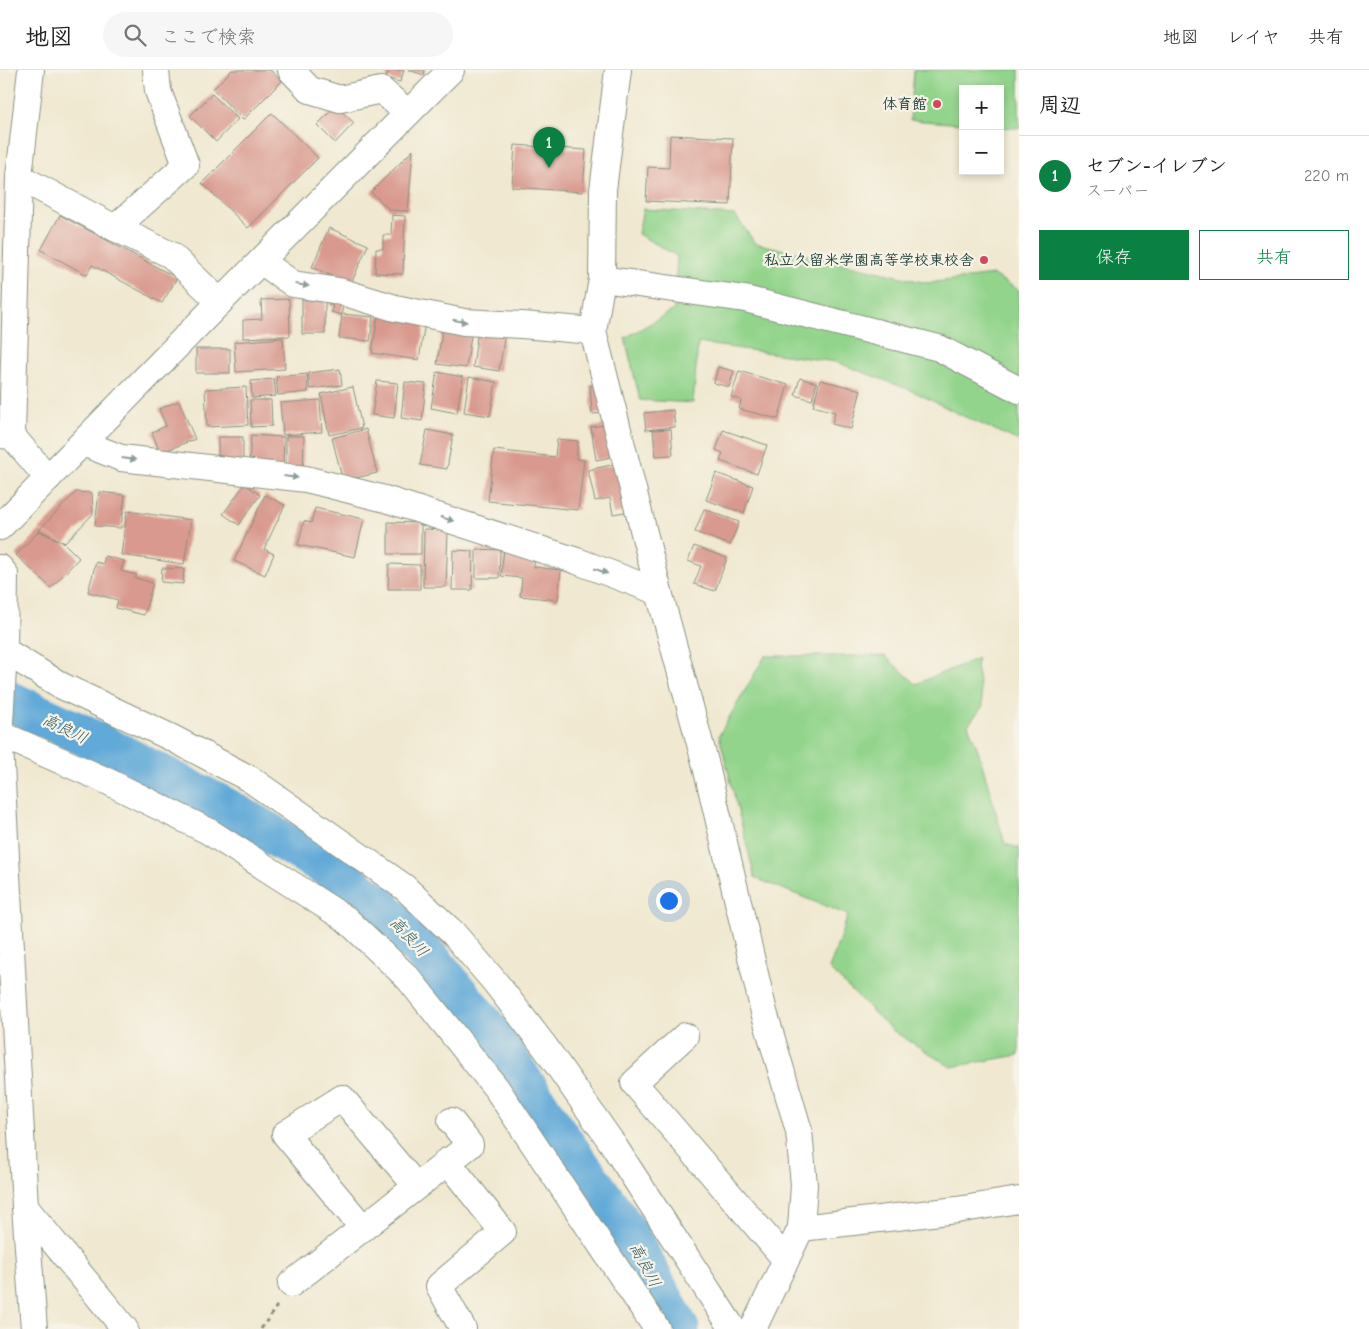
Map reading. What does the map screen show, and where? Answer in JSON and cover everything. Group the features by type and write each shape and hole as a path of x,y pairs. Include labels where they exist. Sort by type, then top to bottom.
{"street":[{"path":"31,70 19,177 6,436 48,478"},
{"path":"115,228 186,165 158,91 156,70"},
{"path":"291,70 310,90 340,99 380,77 408,113"},
{"path":"0,528 220,302 451,70"},
{"path":"618,70 603,190 602,279 593,331 659,592 705,762 764,1012 799,1131 804,1185 801,1228 753,1329"},
{"path":"19,177 115,228 171,255 220,302"},
{"path":"261,261 293,284 339,291 405,310 464,322 593,331"},
{"path":"602,279 745,298 939,348 1019,390"},
{"path":"83,443 121,458 306,479 385,500 577,561 659,592"},
{"path":"0,568 5,574 0,723"},
{"path":"2,650 62,686 172,738 250,779 404,887 452,933 495,982 545,1047 610,1140 733,1329"},
{"path":"0,734 105,780 208,831 346,919 408,978 497,1089 657,1329"},
{"path":"0,746 25,1207 34,1329"},
{"path":"685,1036 634,1083 786,1260"},
{"path":"363,1228 285,1134 342,1098 416,1186"},
{"path":"291,1284 470,1145 451,1121"},
{"path":"448,1161 503,1232 439,1286 463,1329"},
{"path":"801,1228 957,1210 1019,1200"},
{"path":"25,1207 125,1329"}],"path":[{"path":"261,1329 291,1284"}],"green space":[{"name":"体育館","path":"914,70 1019,70 1019,128 1004,127 1004,85 959,85 959,124 910,120"},
{"path":"643,209 735,215 755,243 927,283 993,275 1019,290 1019,441 913,391 836,362 698,343 693,403 640,400 625,338 674,310 677,256 638,234"},
{"path":"765,656 885,656 916,684 978,658 976,665 983,706 968,725 978,750 1005,844 1019,848 1019,1055 951,1067 892,1030 829,969 848,915 755,878 719,735"}],"building":[{"path":"232,70 270,70 282,81 243,120 213,89"},
{"path":"389,70 404,70 400,82 386,78"},
{"path":"408,70 425,70 424,75"},
{"path":"212,94 238,119 216,142 190,116"},
{"path":"336,106 354,123 335,143 317,125"},
{"path":"272,113 318,158 248,228 202,183"},
{"path":"670,135 733,138 730,205 646,201 648,167 669,168"},
{"path":"515,145 586,150 583,192 512,187"},
{"path":"413,150 408,211 390,210 371,192"},
{"path":"60,215 177,278 162,303 92,265 87,275 41,250"},
{"path":"392,215 405,216 403,274 375,273 376,249 383,249 383,235 391,235"},
{"path":"329,228 368,245 351,284 312,267"},
{"path":"333,292 346,296 341,315 331,312 333,306 329,305"},
{"path":"302,293 325,293 325,334 302,334"},
{"path":"289,299 290,336 243,338 243,320 262,319 261,300"},
{"path":"342,314 373,317 370,341 339,338"},
{"path":"378,315 425,322 419,360 372,353"},
{"path":"443,325 472,330 466,368 437,364"},
{"path":"478,329 505,333 499,371 473,367"},
{"path":"283,338 285,369 236,372 234,342"},
{"path":"196,349 230,349 230,373 196,373"},
{"path":"718,367 734,371 729,387 714,383"},
{"path":"340,369 342,385 310,389 308,373"},
{"path":"739,371 788,385 778,419 739,409 741,400 731,397"},
{"path":"437,372 463,377 457,413 431,408"},
{"path":"307,374 308,392 278,395 276,377"},
{"path":"469,377 496,382 490,416 464,412"},
{"path":"800,378 817,383 812,400 795,395"},
{"path":"274,379 276,396 252,398 251,381"},
{"path":"820,380 861,390 851,429 832,424 835,412 813,406"},
{"path":"377,381 398,383 394,418 372,415"},
{"path":"405,382 426,384 422,421 401,418"},
{"path":"605,384 606,413 592,414 590,385"},
{"path":"246,387 248,425 207,427 205,389"},
{"path":"353,387 362,428 329,435 321,394"},
{"path":"250,400 271,400 272,426 251,427"},
{"path":"320,400 322,432 283,435 280,403"},
{"path":"179,401 195,439 160,453 152,432 166,426 159,409"},
{"path":"673,410 675,427 646,430 644,413"},
{"path":"611,424 617,456 596,460 591,427"},
{"path":"366,429 377,473 343,481 332,438"},
{"path":"671,429 673,455 656,456 653,430"},
{"path":"427,430 453,435 447,469 420,465"},
{"path":"723,430 767,445 757,474 720,461 723,453 716,450"},
{"path":"251,435 284,437 283,467 249,465"},
{"path":"286,436 304,436 303,470 286,470"},
{"path":"218,437 243,437 243,462 218,462"},
{"path":"557,439 578,441 576,459 584,460 578,510 488,501 494,450 555,457"},
{"path":"620,463 631,511 613,514 610,498 595,501 588,470"},
{"path":"716,473 753,486 744,513 706,500"},
{"path":"245,484 260,495 239,525 223,514"},
{"path":"76,492 92,493 93,514 65,543 39,530"},
{"path":"99,492 125,495 121,528 95,526"},
{"path":"265,495 285,505 264,549 274,554 265,575 234,561"},
{"path":"315,508 364,519 355,557 298,545 304,521 311,523"},
{"path":"704,509 739,522 730,545 695,532"},
{"path":"127,511 191,520 184,564 121,555"},
{"path":"388,522 421,523 421,554 388,554"},
{"path":"424,529 448,530 446,587 423,587"},
{"path":"39,531 64,543 79,558 51,588 16,555"},
{"path":"694,546 727,558 715,591 694,584 701,566 688,561"},
{"path":"504,548 535,551 534,567 561,570 558,600 520,596 522,578 501,576"},
{"path":"476,549 500,550 499,578 476,578"},
{"path":"453,550 473,551 472,590 452,590"},
{"path":"105,556 124,561 121,571 137,575 135,578 153,583 144,615 116,608 118,600 88,592 96,562 103,564"},
{"path":"389,564 420,565 420,589 388,589"},
{"path":"162,568 184,569 183,584 161,582"}],"waterway":[{"name":"高良川","path":"0,697 83,735 222,806 323,864 377,903 436,966 490,1032 563,1142 626,1230 679,1329"}],"place":[{"name":"体育館","path":"937,104"},
{"name":"セブン-イレブン","path":"549,168"},
{"name":"私立久留米学園高等学校東校舎","path":"984,260"}]}
